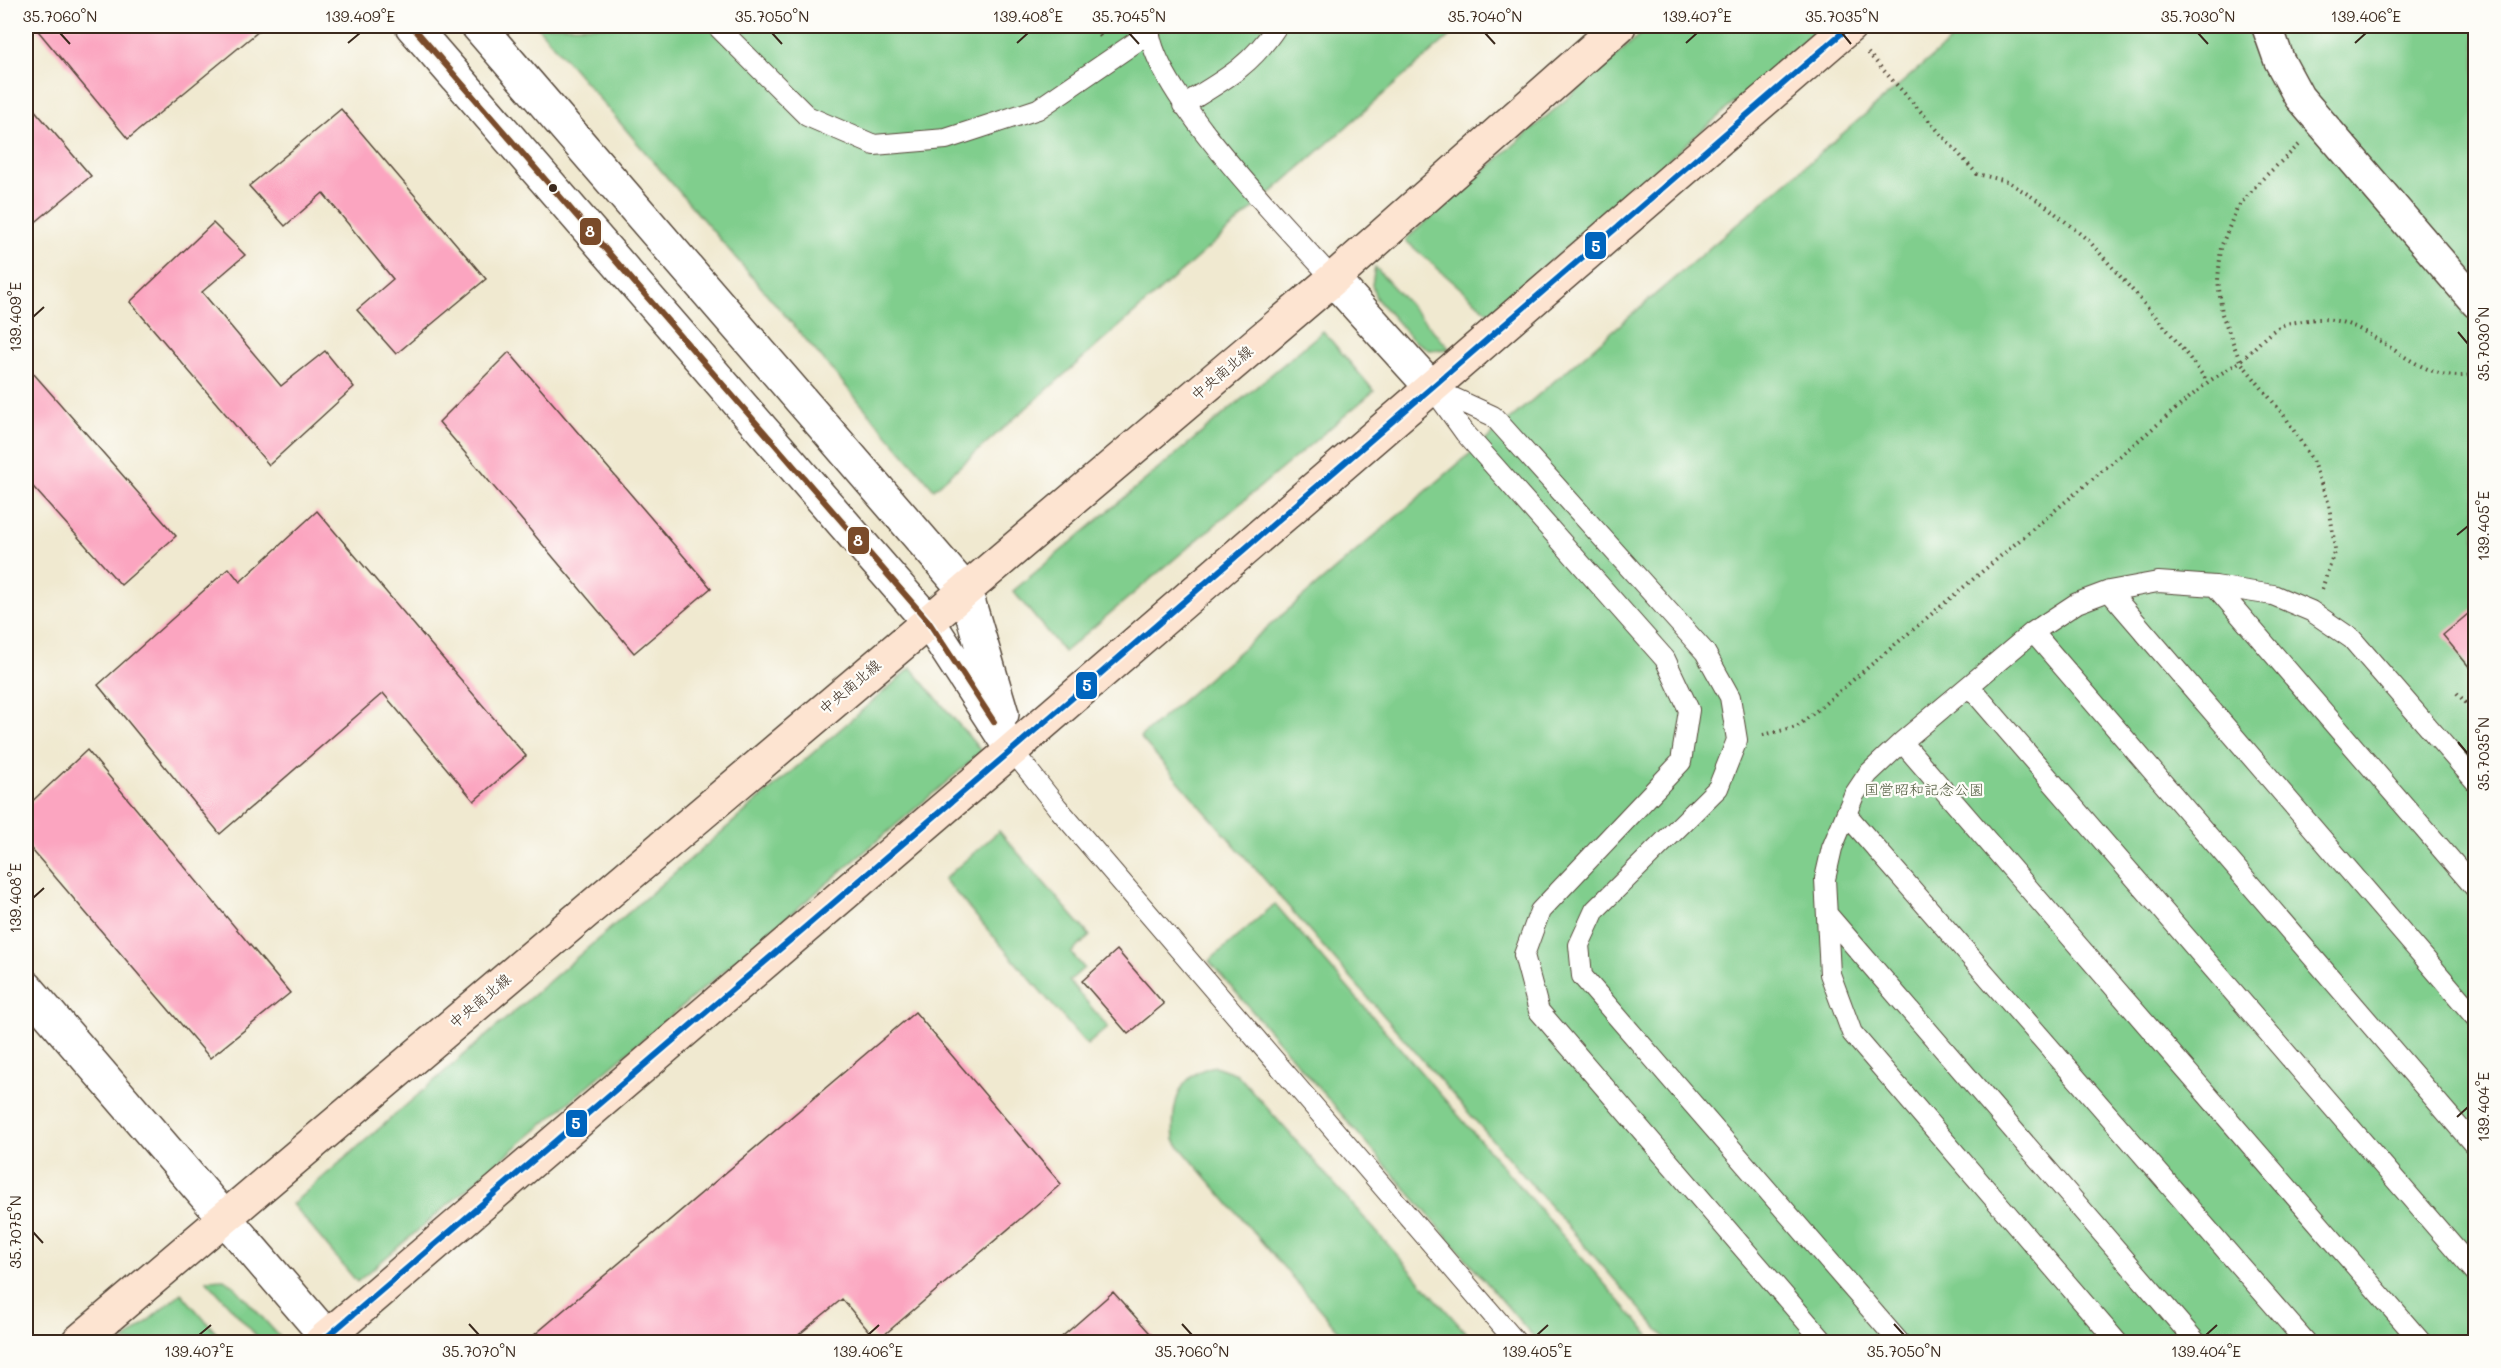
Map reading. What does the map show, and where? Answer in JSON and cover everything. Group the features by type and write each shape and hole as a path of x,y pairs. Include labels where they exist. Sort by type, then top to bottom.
{"main road":[{"name":"中央南北線","path":"78,1342 1333,279 1619,26"},
{"path":"324,1340 1012,750 1848,27"}],"street":[{"path":"412,26 928,621 1012,750"},
{"path":"478,26 965,590 1012,750"},
{"path":"2267,26 2279,60 2294,88 2321,124 2475,303"},
{"path":"1333,279 1432,388"},
{"path":"26,987 224,1218 324,1340"}],"lane":[{"path":"717,26 807,116 874,145 946,139 1038,109 1149,29 1164,73 1183,105 1261,200 1333,279"},
{"path":"1183,105 1232,75 1260,51 1276,26"},
{"path":"1432,388 1493,416 1705,652 1730,697 1737,740 1718,788 1595,910 1579,945 1582,976 1899,1342"},
{"path":"1432,388 1465,433 1665,659 1689,710 1681,762 1540,911 1524,955 1539,1011 1824,1342"},
{"path":"2117,1342 1852,1034 1830,974 1825,879 1832,848 1854,795 1868,774 1902,742 2033,632 2077,603 2109,591 2158,582 2215,586 2273,595 2311,611 2352,639 2475,782"},
{"path":"2215,586 2475,889"},
{"path":"2109,591 2475,1018"},
{"path":"2033,632 2475,1147"},
{"path":"1970,687 2475,1273"},
{"path":"1902,742 2421,1342"},
{"path":"1012,750 1057,807 1516,1342"},
{"path":"1847,815 2306,1342"},
{"path":"1827,914 2196,1342"}],"path":[{"path":"1848,27 1977,174 2007,181 2045,205 2089,241 2170,333 2208,382"},
{"path":"2311,611 2329,575 2335,549 2329,504 2312,460 2286,418 2240,361 2222,314 2218,280 2221,247 2237,208 2259,182 2321,124"},
{"path":"1737,740 1797,727 2208,382 2240,361 2258,342 2282,326 2313,318 2341,320 2369,332 2431,372 2460,378 2475,374"},
{"path":"2457,693 2475,714"}],"green space":[{"path":"537,26 1461,26 934,489"},
{"path":"1650,26 1823,26 1490,314 1405,240"},
{"name":"国営昭和記念公園","path":"1968,26 2475,26 2475,1342 1669,1342 1140,737"},
{"path":"1375,267 1450,349 1430,350 1414,341 1376,298 1372,285"},
{"path":"1323,331 1374,391 1064,652 1013,591"},
{"path":"911,668 982,752 357,1282 292,1204"},
{"path":"999,831 1090,936 1071,953 1084,968 1069,981 1108,1027 1087,1045 944,879"},
{"path":"1275,904 1655,1342 1538,1342 1209,961"},
{"path":"1215,1066 1237,1074 1474,1342 1348,1342 1174,1140 1174,1115 1179,1093 1192,1076"},
{"path":"224,1279 234,1286 279,1336 279,1342 262,1342 206,1280"},
{"path":"181,1293 224,1342 123,1342"}],"building":[{"path":"34,26 265,26 128,139"},
{"path":"26,100 91,176 26,230"},
{"path":"341,109 486,279 396,354 357,310 393,279 323,193 285,226 249,186"},
{"path":"213,223 245,255 202,292 281,386 325,351 354,387 269,465 130,302"},
{"path":"509,352 711,588 634,653 439,422"},
{"path":"26,365 176,536 121,585 26,479"},
{"path":"317,511 526,756 474,801 383,693 220,834 98,685 229,568 240,582"},
{"path":"2475,608 2475,674 2443,635"},
{"path":"87,750 290,993 210,1058 26,843 26,807"},
{"path":"1117,950 1164,1004 1128,1034 1082,981"},
{"path":"915,1012 1061,1184 877,1341 842,1299 790,1342 526,1342"},
{"path":"1113,1292 1158,1342 1056,1342"}],"transit line":[{"name":"8","path":"412,26 928,621 994,722"},
{"name":"5","path":"321,1342 1012,750 1850,26"}]}
